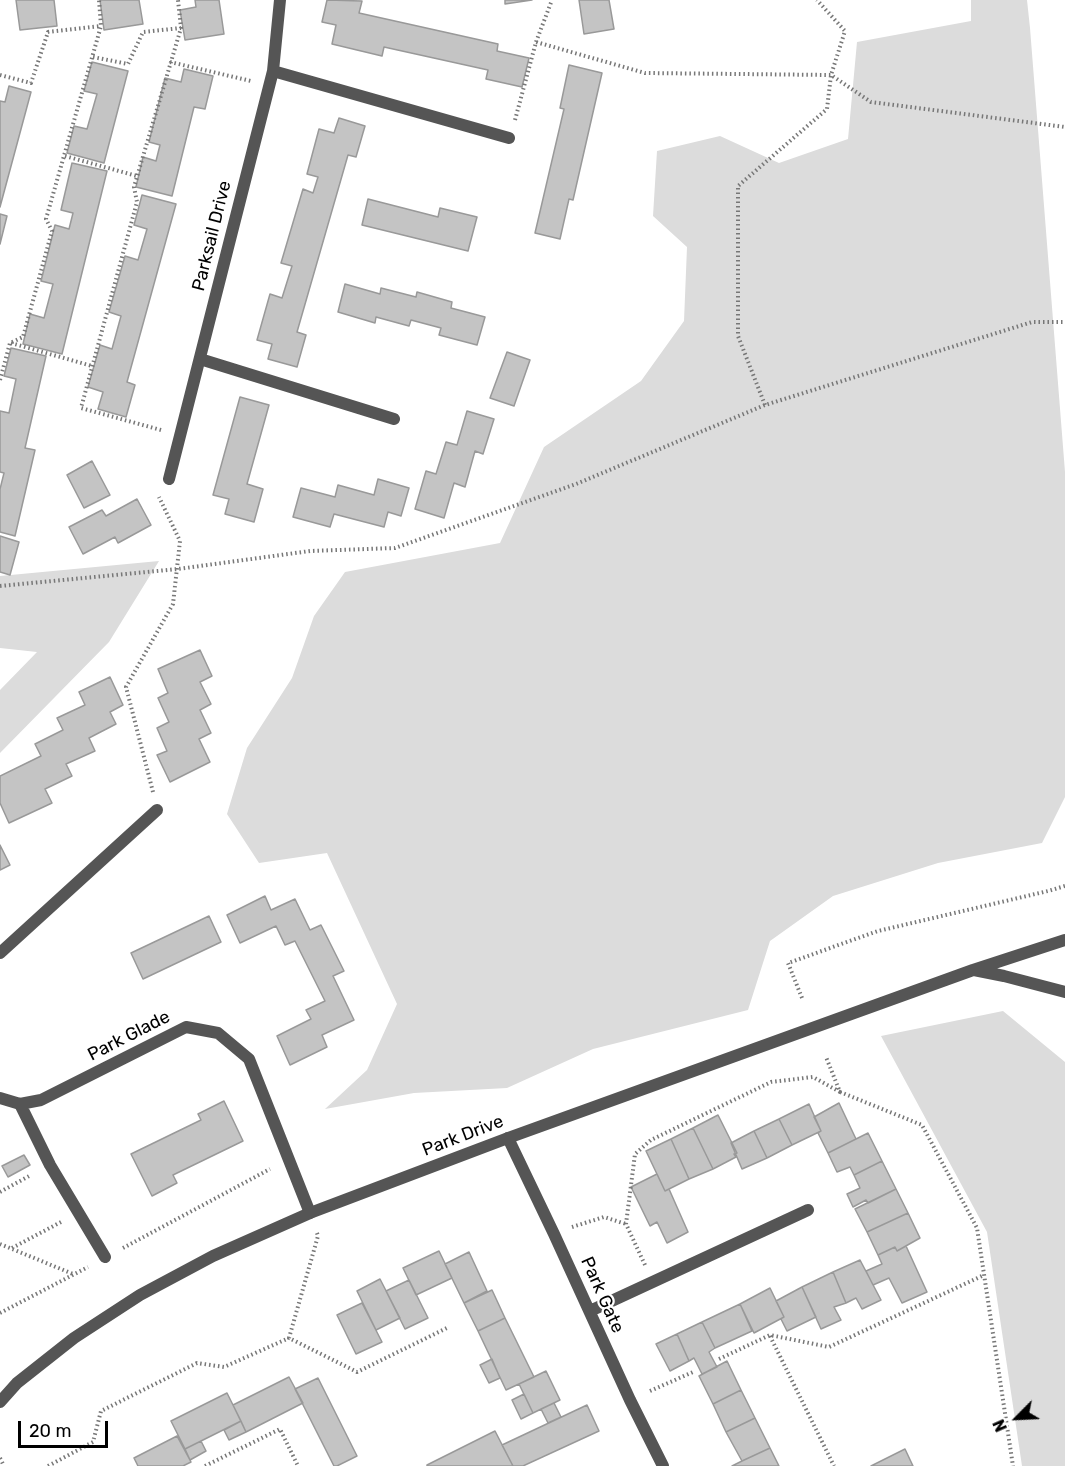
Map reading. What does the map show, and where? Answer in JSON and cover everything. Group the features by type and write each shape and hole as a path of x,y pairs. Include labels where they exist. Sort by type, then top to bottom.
{"street":[{"name":"Parksail Drive","path":"170,477 273,71 280,0"},
{"path":"273,71 509,138"},
{"path":"200,358 394,419"},
{"path":"0,953 158,810"},
{"name":"Park Drive","path":"0,1402 17,1383 74,1338 140,1295 213,1256 310,1213 508,1138 972,970 1065,940"},
{"path":"972,970 1065,992"},
{"name":"Park Glade","path":"20,1104 41,1100 186,1027 218,1033 249,1059 310,1213"},
{"path":"0,1098 20,1104 50,1165 105,1257"},
{"name":"Park Gate","path":"508,1138 663,1466"},
{"path":"590,1311 808,1210"}],"path":[{"path":"10,343 23,337 52,231 46,219 101,26 99,0"},
{"path":"178,0 181,28 134,187 137,202 81,408 181,435"},
{"path":"509,138 536,42 552,0"},
{"path":"765,405 738,336 738,186 827,109 831,75 845,31 817,0"},
{"path":"0,75 31,83 48,32 101,26"},
{"path":"93,57 128,64 143,32 181,28"},
{"path":"536,42 645,73 831,75 870,102 1065,128"},
{"path":"170,62 269,86"},
{"path":"64,156 137,176"},
{"path":"0,586 178,568 310,551 394,548 576,484 765,405 1032,322 1065,322"},
{"path":"10,343 92,366"},
{"path":"0,380 10,343"},
{"path":"158,810 126,687 173,604 180,542 154,488 170,477"},
{"path":"802,998 788,963 878,931 1065,886"},
{"path":"826,1058 840,1092"},
{"path":"653,1282 626,1224 636,1154 651,1140 771,1082 813,1077 840,1092 922,1125 977,1228 1012,1466"},
{"path":"0,1313 290,1159"},
{"path":"0,1192 50,1165"},
{"path":"12,1249 78,1213"},
{"path":"289,1338 318,1236 310,1213"},
{"path":"554,1234 581,1222 604,1217 626,1224"},
{"path":"0,1244 73,1274"},
{"path":"719,1359 770,1335 830,1347 984,1275"},
{"path":"289,1338 357,1372 449,1328"},
{"path":"770,1335 834,1466"},
{"path":"48,1466 93,1442 101,1411 197,1363 224,1367 289,1338"},
{"path":"630,1400 693,1372"},
{"path":"205,1466 280,1429 298,1466"},
{"path":"0,1459 4,1466"}],"shaded area":[{"path":"971,0 1027,0 1030,28 1065,472 1065,797 1042,843 938,863 833,896 770,941 748,1010 593,1049 507,1088 414,1093 325,1109 367,1070 397,1004 327,853 259,863 227,814 247,748 292,678 314,616 345,572 500,543 544,447 641,381 684,321 687,247 653,216 657,151 720,136 779,163 848,139 857,42 971,21"},
{"path":"159,561 109,642 0,753 0,690 37,652 0,648 0,576"},
{"path":"1003,1011 1065,1062 1065,1466 1022,1466 987,1232 881,1036"}],"building":[{"path":"16,0 54,0 57,26 20,30"},
{"path":"100,0 139,0 143,24 104,30"},
{"path":"195,0 219,0 224,34 185,40 180,10 196,7"},
{"path":"327,0 362,1 359,13 498,44 497,51 529,58 522,87 486,79 488,70 384,47 382,56 332,44 336,25 322,22"},
{"path":"505,0 532,0 505,4"},
{"path":"579,0 609,0 614,29 584,34"},
{"path":"92,62 128,71 104,163 67,153 74,126 87,129 97,94 84,91"},
{"path":"569,65 602,73 573,200 569,199 560,239 535,233 564,109 560,108"},
{"path":"184,69 213,76 205,109 194,107 172,196 136,187 143,157 156,161 160,145 149,142 165,78 181,82"},
{"path":"9,86 31,92 0,207 0,101 5,102"},
{"path":"339,118 365,126 356,157 348,155 297,332 306,335 297,367 268,359 272,344 257,340 270,294 282,298 292,266 281,263 303,189 313,193 318,177 307,174 319,129 334,133"},
{"path":"72,163 107,171 62,354 23,344 30,314 44,318 53,284 41,281 55,225 69,229 73,213 61,210"},
{"path":"142,195 176,204 127,382 135,385 126,417 98,409 103,392 88,387 100,345 112,349 121,316 109,312 125,256 138,260 147,229 134,225"},
{"path":"368,199 438,217 440,208 477,217 468,251 362,225"},
{"path":"0,214 7,216 0,244"},
{"path":"345,284 380,294 381,288 416,297 417,292 452,302 451,308 485,317 477,345 439,335 441,328 411,320 409,326 376,317 375,323 338,312"},
{"path":"11,348 46,356 25,448 35,450 15,536 0,532 0,489 4,473 0,472 0,411 9,413 16,379 4,376"},
{"path":"507,352 530,360 514,406 490,398"},
{"path":"240,397 269,405 247,484 263,489 254,522 225,514 229,499 213,495"},
{"path":"467,411 494,419 483,454 475,451 465,487 454,483 444,518 415,509 426,471 436,474 446,442 457,445"},
{"path":"92,461 110,495 84,508 67,475"},
{"path":"378,479 409,488 401,516 388,512 384,527 334,514 330,527 293,517 301,488 335,497 338,485 374,495"},
{"path":"137,499 151,525 118,543 115,537 83,554 69,527 102,510 106,516"},
{"path":"0,536 19,542 10,575 0,572"},
{"path":"200,650 212,676 200,682 211,704 200,710 211,733 199,739 210,762 170,782 157,755 167,751 157,728 169,722 158,698 168,693 158,669"},
{"path":"110,677 123,705 110,712 116,724 89,738 95,751 66,764 72,776 45,789 52,803 9,823 0,803 0,776 41,756 35,744 63,730 57,718 85,705 79,692"},
{"path":"0,845 10,865 0,870"},
{"path":"265,896 271,910 295,899 310,930 321,925 344,971 333,976 354,1020 322,1035 327,1047 290,1065 277,1036 311,1019 306,1010 325,1001 295,941 285,945 276,926 240,943 227,915"},
{"path":"209,916 221,942 143,979 131,953"},
{"path":"224,1101 243,1141 173,1175 177,1183 152,1196 131,1154 201,1120 198,1114"},
{"path":"839,1103 856,1139 828,1153 818,1133 821,1131 814,1117"},
{"path":"809,1104 821,1131 792,1145 779,1119"},
{"path":"718,1115 737,1153 734,1154 736,1157 713,1169 693,1128"},
{"path":"779,1119 792,1145 767,1158 754,1131"},
{"path":"693,1128 713,1169 689,1179 671,1139"},
{"path":"754,1131 767,1158 742,1169 731,1143"},
{"path":"868,1133 882,1161 854,1175 850,1167 837,1172 828,1153"},
{"path":"671,1139 689,1179 665,1191 646,1151"},
{"path":"24,1155 30,1165 8,1177 2,1166"},
{"path":"882,1161 896,1189 868,1203 866,1200 853,1207 847,1194 860,1188 854,1175"},
{"path":"657,1174 665,1191 669,1189 688,1232 667,1243 657,1222 650,1226 631,1187"},
{"path":"896,1189 908,1213 867,1232 855,1209"},
{"path":"908,1213 920,1238 897,1251 895,1247 878,1255 867,1232"},
{"path":"906,1246 927,1292 902,1303 889,1278 873,1285 866,1271 882,1264 878,1255 895,1247 897,1251"},
{"path":"439,1251 452,1278 416,1295 403,1268"},
{"path":"469,1252 487,1291 464,1303 445,1264"},
{"path":"860,1260 881,1300 862,1309 856,1298 846,1303 833,1272"},
{"path":"833,1272 846,1303 834,1307 841,1320 821,1329 802,1287"},
{"path":"380,1279 400,1318 376,1330 357,1291"},
{"path":"409,1280 428,1318 405,1329 386,1291"},
{"path":"802,1287 816,1317 787,1331 781,1319 784,1317 776,1301"},
{"path":"770,1288 784,1317 754,1333 740,1304"},
{"path":"492,1290 505,1318 478,1331 464,1303"},
{"path":"362,1303 382,1342 356,1354 337,1315"},
{"path":"740,1304 752,1331 715,1348 702,1322"},
{"path":"505,1318 534,1377 506,1390 478,1331"},
{"path":"702,1322 715,1348 709,1352 717,1367 702,1374 694,1358 689,1361 677,1334"},
{"path":"677,1334 689,1361 670,1371 656,1344"},
{"path":"492,1359 500,1378 489,1383 480,1365"},
{"path":"727,1361 741,1390 713,1404 699,1376"},
{"path":"546,1371 560,1400 533,1413 519,1384"},
{"path":"289,1377 303,1403 246,1432 233,1405"},
{"path":"318,1378 357,1456 337,1466 334,1466 295,1389"},
{"path":"741,1390 755,1418 726,1432 713,1404"},
{"path":"227,1393 241,1421 185,1449 171,1421"},
{"path":"524,1394 533,1413 521,1419 512,1400"},
{"path":"554,1403 561,1417 548,1423 541,1409"},
{"path":"587,1405 599,1431 523,1466 513,1466 502,1445"},
{"path":"755,1418 770,1448 742,1461 726,1432"},
{"path":"241,1421 246,1432 229,1440 224,1430"},
{"path":"495,1431 513,1466 427,1466 427,1465"},
{"path":"177,1436 191,1462 183,1466 138,1466 134,1458"},
{"path":"201,1441 206,1451 190,1460 185,1449"},
{"path":"770,1448 779,1466 732,1466 742,1461"},
{"path":"905,1449 913,1466 871,1466"}]}
